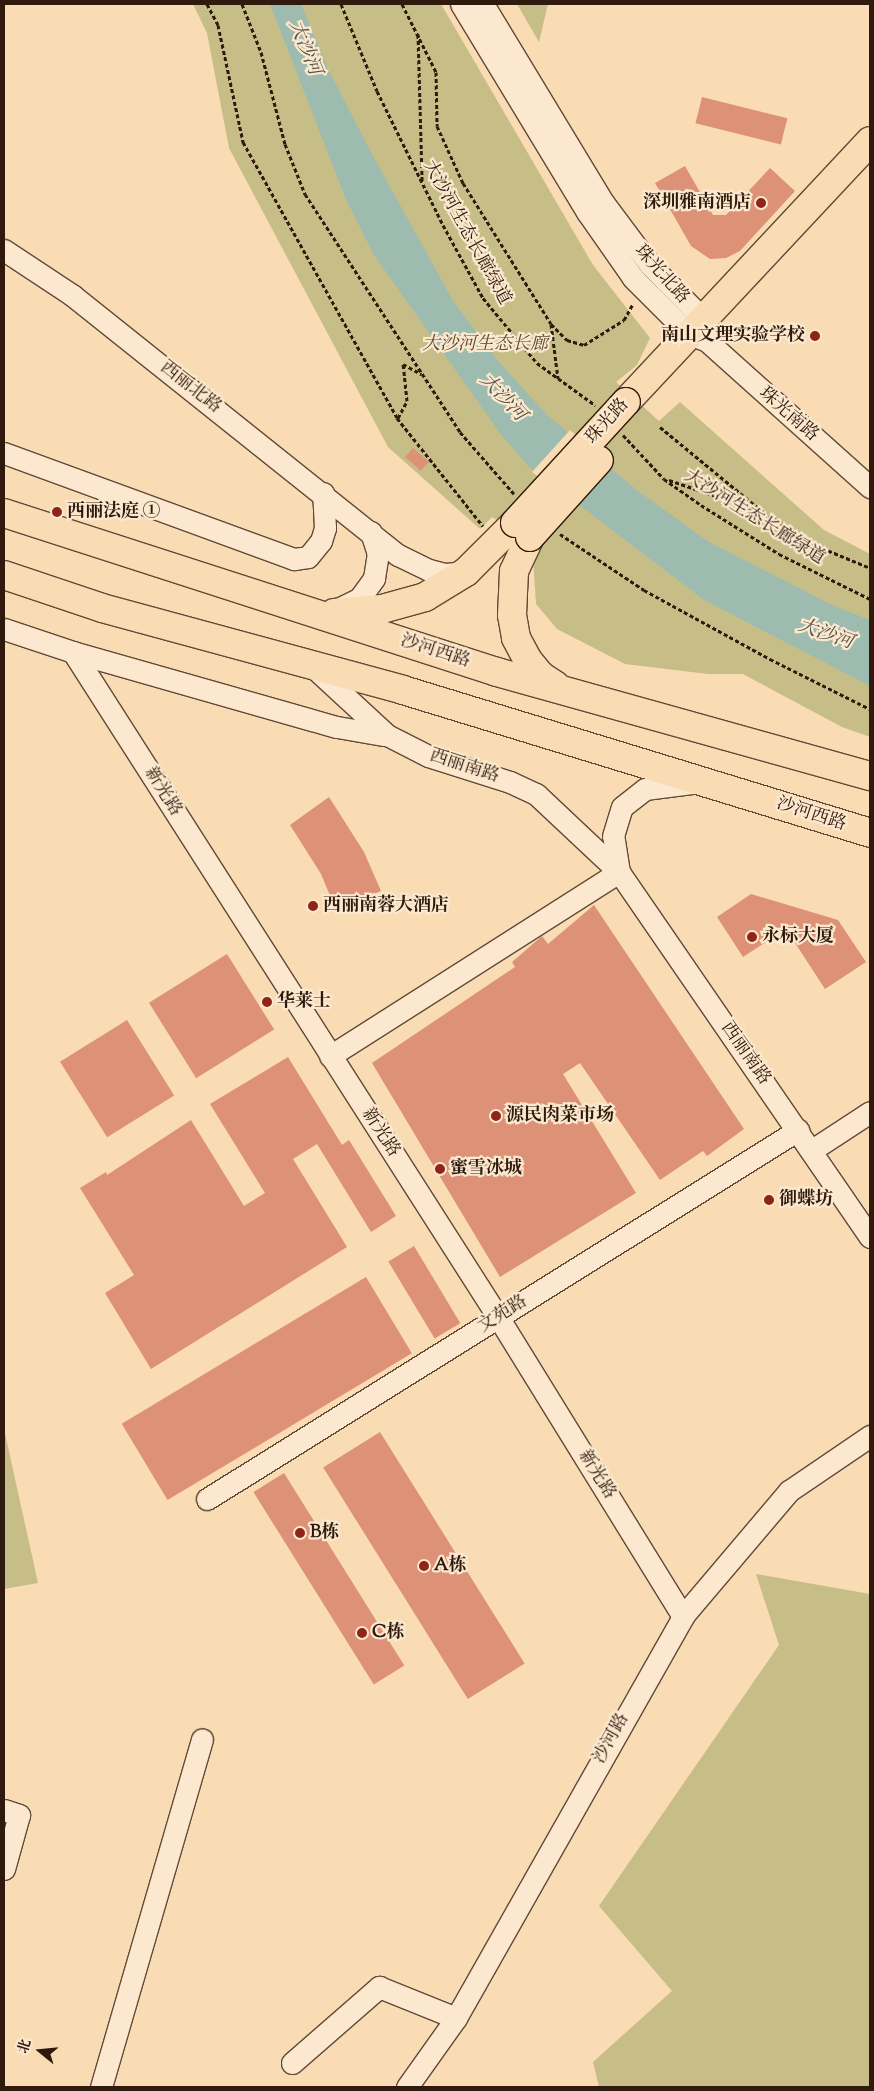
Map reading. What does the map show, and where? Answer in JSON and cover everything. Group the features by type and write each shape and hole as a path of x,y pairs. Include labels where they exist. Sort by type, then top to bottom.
{"main road":[{"name":"珠光路","path":"328,613 382,609 411,602 444,588 466,572 642,415 700,331 870,141"},
{"name":"珠光路","path":"700,331 870,167"},
{"name":"沙河西路","path":"4,513 298,608 563,690 870,776"},
{"name":"珠光路","path":"523,521 514,571 512,607 516,638 527,659 541,676 563,690"},
{"name":"沙河西路","path":"4,575 102,608 308,663 718,785 870,833"}],"street":[{"name":"珠光北路","path":"461,4 587,212 642,288 700,331"},
{"name":"珠光北路","path":"483,4 626,237 700,331"},
{"name":"西丽北路","path":"4,250 62,287 414,564 445,574 466,572"},
{"name":"珠光南路","path":"700,331 870,487"},
{"path":"5,457 294,559 308,557 321,541 325,528 323,493"},
{"path":"328,613 359,599 374,578 378,554 371,532"},
{"name":"珠光路","path":"298,608 328,613"},
{"path":"4,629 73,652 337,727 387,735"},
{"name":"新光路","path":"73,652 498,1318 682,1616"},
{"name":"西丽南路","path":"308,663 387,735 428,756 510,782 536,794 619,872 870,1236"},
{"name":"西丽南路","path":"619,872 613,836 622,807 633,795 658,785 718,785"},
{"path":"330,1056 619,872"},
{"path":"812,1150 870,1112"},
{"name":"文苑路","path":"207,1499 798,1130"},
{"name":"沙河路","path":"407,2087 456,2018 682,1616 788,1491 870,1436"},
{"path":"101,2087 202,1739"},
{"path":"4,1810 19,1815 4,1869"},
{"path":"292,2063 379,1987 456,2018"}],"path":[{"path":"208,4 218,24 244,142 397,418 496,545"},
{"path":"242,4 261,52 285,144 305,194 460,432 523,521"},
{"name":"大沙河生态长廊绿道","path":"341,4 365,65 422,184 483,298 518,344 558,380 580,392 596,407"},
{"path":"402,4 418,31 436,72 437,126 463,183 551,324 567,340 584,345 624,320 642,288"},
{"path":"418,31 422,184"},
{"path":"551,324 558,380"},
{"path":"397,418 407,401 403,364 424,375"},
{"path":"642,415 763,512 822,548 870,568"},
{"name":"大沙河生态长廊绿道","path":"616,428 664,479 779,554 870,599"},
{"path":"664,479 763,512"},
{"path":"559,532 644,590 770,659 870,709"}],"green space":[{"name":"大沙河生态长廊","path":"193,4 441,4 593,265 650,338 637,365 616,382 659,421 680,402 824,530 870,554 870,737 842,727 743,674 708,674 625,664 557,629 536,604 532,543 492,517 480,529 388,447 229,148 207,33"},
{"path":"517,4 548,4 539,42"},
{"path":"4,1429 38,1583 4,1589"},
{"path":"756,1574 870,1594 870,2087 599,2087 593,2062 672,1991 599,1906 779,1645"}],"water":[{"name":"大沙河","path":"270,4 301,4 328,69 373,156 453,301 499,362 547,415 638,491 709,542 834,606 870,620 870,686 704,600 528,466 500,433 374,255 345,197"}],"pier":[{"path":"570,430 612,466 573,504 532,472"}],"building":[{"path":"702,97 787,118 781,144 695,123"},
{"name":"深圳雅南酒店","path":"685,166 713,215 726,215 770,168 795,191 740,251 726,258 710,259 691,246 655,183"},
{"path":"413,448 429,462 421,471 405,457"},
{"path":"329,797 364,852 381,891 336,910 321,874 290,825"},
{"path":"751,894 838,920 866,962 825,989 786,929 743,957 717,917"},
{"path":"594,905 744,1129 707,1156 703,1151 660,1180 580,1063 563,1074 636,1193 500,1277 372,1063 515,967 512,962 542,936 548,944"},
{"path":"227,954 274,1029 196,1078 149,1003"},
{"path":"127,1020 174,1095 107,1137 60,1062"},
{"path":"288,1057 342,1145 349,1140 396,1216 371,1232 317,1144 293,1159 347,1247 151,1369 105,1293 134,1275 80,1188 106,1172 107,1175 191,1120 244,1206 265,1193 210,1104"},
{"path":"414,1246 460,1323 435,1339 388,1261"},
{"path":"366,1277 412,1353 168,1500 122,1424"},
{"name":"A栋","path":"380,1432 525,1664 468,1699 323,1468"},
{"path":"284,1473 404,1666 374,1685 253,1492"}],"place":[{"name":"深圳雅南酒店","path":"761,203"},
{"name":"南山文理实验学校","path":"815,336"},
{"name":"西丽法庭 ①","path":"57,512"},
{"name":"西丽南蓉大酒店","path":"313,906"},
{"name":"永标大厦","path":"752,937"},
{"name":"华莱士","path":"267,1002"},
{"name":"源民肉菜市场","path":"496,1116"},
{"name":"蜜雪冰城","path":"440,1169"},
{"name":"御蝶坊","path":"769,1200"},
{"name":"B栋","path":"300,1533"},
{"name":"A栋","path":"424,1566"},
{"name":"C栋","path":"362,1633"}]}
